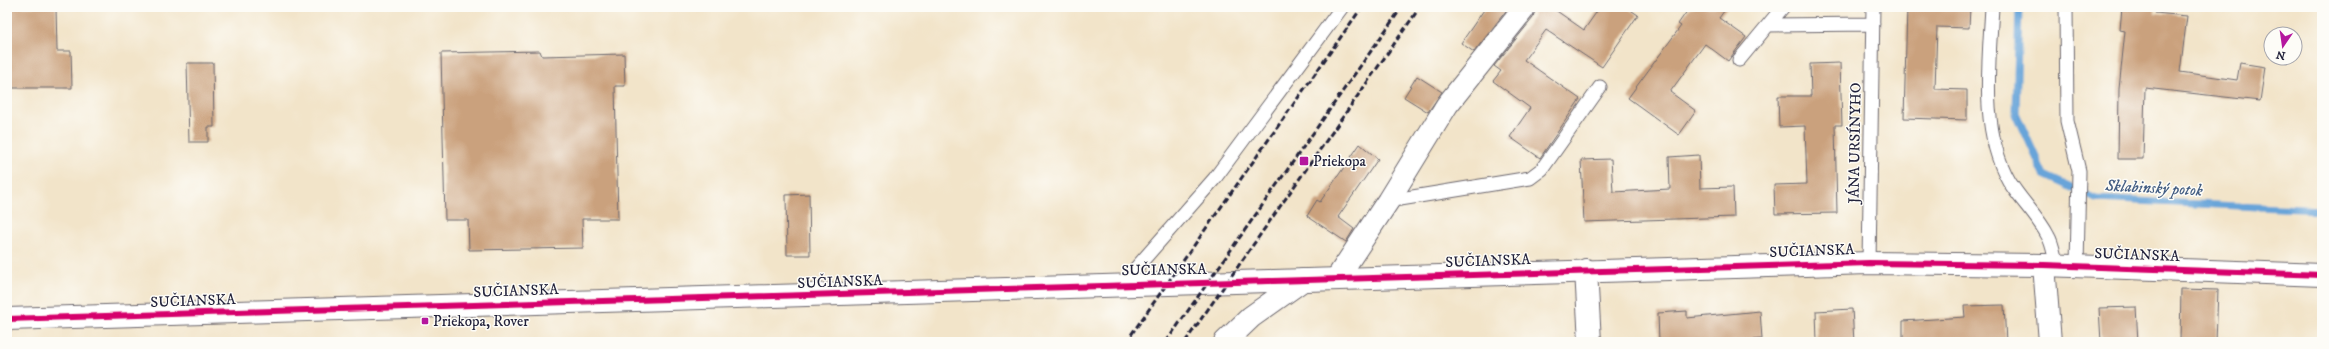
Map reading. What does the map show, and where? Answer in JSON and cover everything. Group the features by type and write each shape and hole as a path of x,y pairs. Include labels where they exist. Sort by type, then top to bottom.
{"street":[{"path":"1337,278 1388,201 1447,105 1523,10"},
{"name":"SUČIANSKA","path":"7,319 896,294 1122,284 1869,263 2059,265 2322,275"},
{"path":"2050,342 2059,265"},
{"path":"1586,270 1590,342"},
{"path":"1225,342 1251,317 1303,280"}],"lane":[{"path":"1122,284 1215,178 1342,7"},
{"path":"1739,60 1783,7"},
{"name":"JÁNA URSÍNYHO","path":"1869,263 1873,7"},
{"path":"1992,7 1990,121 1994,149 2009,181 2049,237 2059,265"},
{"path":"2059,265 2078,238 2079,171 2067,121 2066,7"},
{"path":"1768,25 1873,24"},
{"path":"1388,201 1530,178 1542,169 1600,87"}],"building":[{"path":"7,7 56,7 57,51 71,51 72,88 7,88"},
{"path":"1486,7 1509,7 1474,52 1461,43"},
{"path":"1535,7 1551,7 1584,30 1600,7 1626,7 1638,15 1602,67 1546,30 1524,60 1580,99 1540,158 1510,137 1530,108 1493,81 1501,71 1494,66 1533,18"},
{"path":"1690,7 1727,7 1719,18 1746,37 1728,61 1705,44 1670,92 1696,111 1679,135 1628,98 1681,26 1678,24"},
{"path":"1907,7 1970,7 1969,28 1937,27 1935,89 1967,90 1967,120 1904,118"},
{"path":"2122,7 2156,7 2155,13 2187,16 2180,72 2237,80 2240,63 2265,67 2260,101 2145,88 2143,159 2118,159 2119,89 2125,31 2120,30"},
{"path":"540,51 542,56 624,54 625,86 615,86 618,219 582,219 583,248 469,250 468,220 445,220 441,53"},
{"path":"187,63 213,63 214,127 208,127 208,142 189,142"},
{"path":"1840,63 1842,125 1835,125 1837,213 1775,214 1774,185 1807,184 1805,126 1779,127 1778,96 1811,96 1810,64"},
{"path":"1417,76 1442,92 1428,112 1404,97"},
{"path":"1360,144 1378,159 1338,217 1354,229 1346,242 1307,216 1317,200 1320,202"},
{"path":"1699,155 1700,188 1733,187 1734,217 1584,222 1581,160 1611,159 1613,192 1670,189 1669,157"},
{"path":"809,194 810,255 787,255 786,195"},
{"path":"2181,289 2218,290 2216,342 2180,342"},
{"path":"2004,305 2006,342 1903,342 1903,321 1965,317 1964,306"},
{"path":"2136,307 2138,342 2101,342 2099,308"},
{"path":"1852,309 1854,342 1817,342 1816,311"},
{"path":"1687,311 1687,318 1760,311 1762,339 1728,342 1659,342 1658,313"}],"waterway":[{"name":"Sklabinský potok","path":"2019,7 2016,113 2044,175 2096,199 2322,210"}],"railway":[{"path":"1126,342 1362,7"},
{"path":"1166,342 1402,7"},
{"path":"1185,342 1420,7"}],"cycle path":[{"path":"7,319 1869,263 2044,265 2322,275"}],"place":[{"name":"Priekopa","path":"1304,161"},
{"name":"Priekopa, Rover","path":"425,321"}]}
